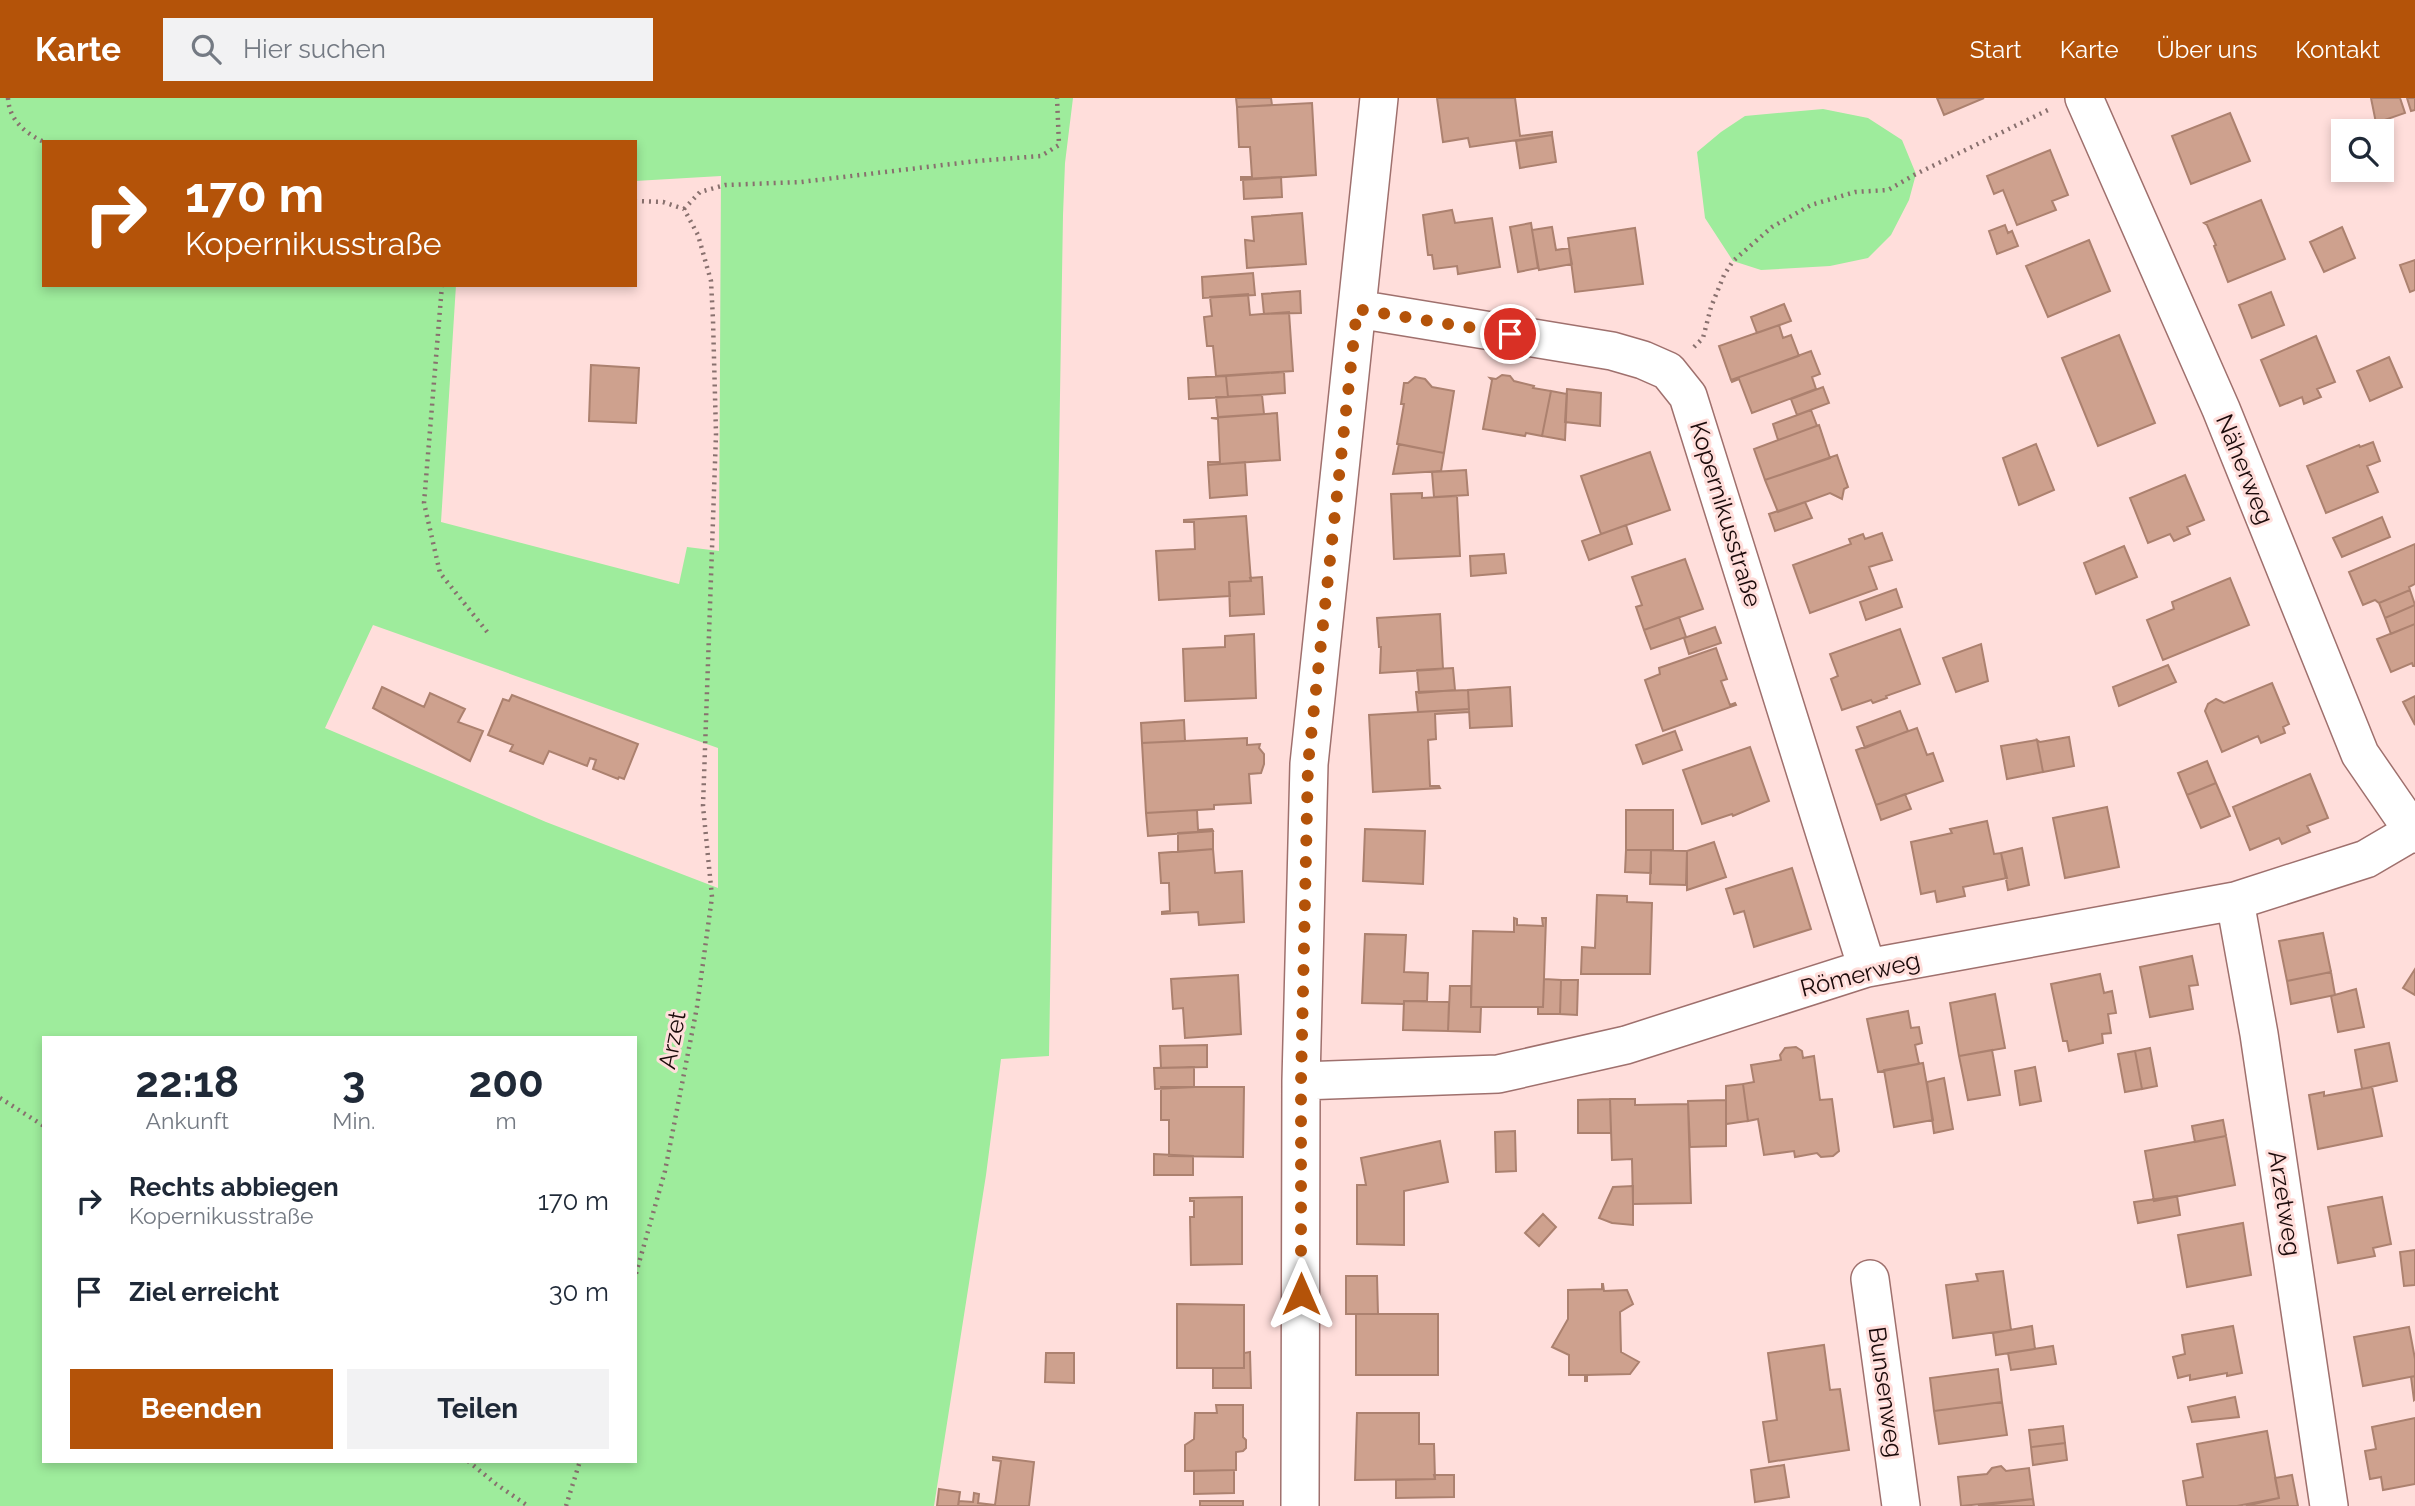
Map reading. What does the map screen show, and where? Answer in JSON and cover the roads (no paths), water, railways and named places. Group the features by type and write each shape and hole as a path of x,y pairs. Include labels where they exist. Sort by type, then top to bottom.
{"street":[{"path":"1300,1506 1301,1082 1308,764 1379,98"},
{"name":"Näherweg","path":"2068,103 2221,409 2360,754 2413,833"},
{"name":"Kopernikusstraße","path":"1357,309 1612,351 1668,371 1688,396 1867,968"},
{"name":"Römerweg","path":"1301,1082 1497,1074 1626,1045 1867,968 2235,901 2366,859 2413,833"},
{"name":"Arzetweg","path":"2235,901 2267,1088 2329,1506"},
{"name":"Bunsenweg","path":"1870,1279 1901,1506"}]}
